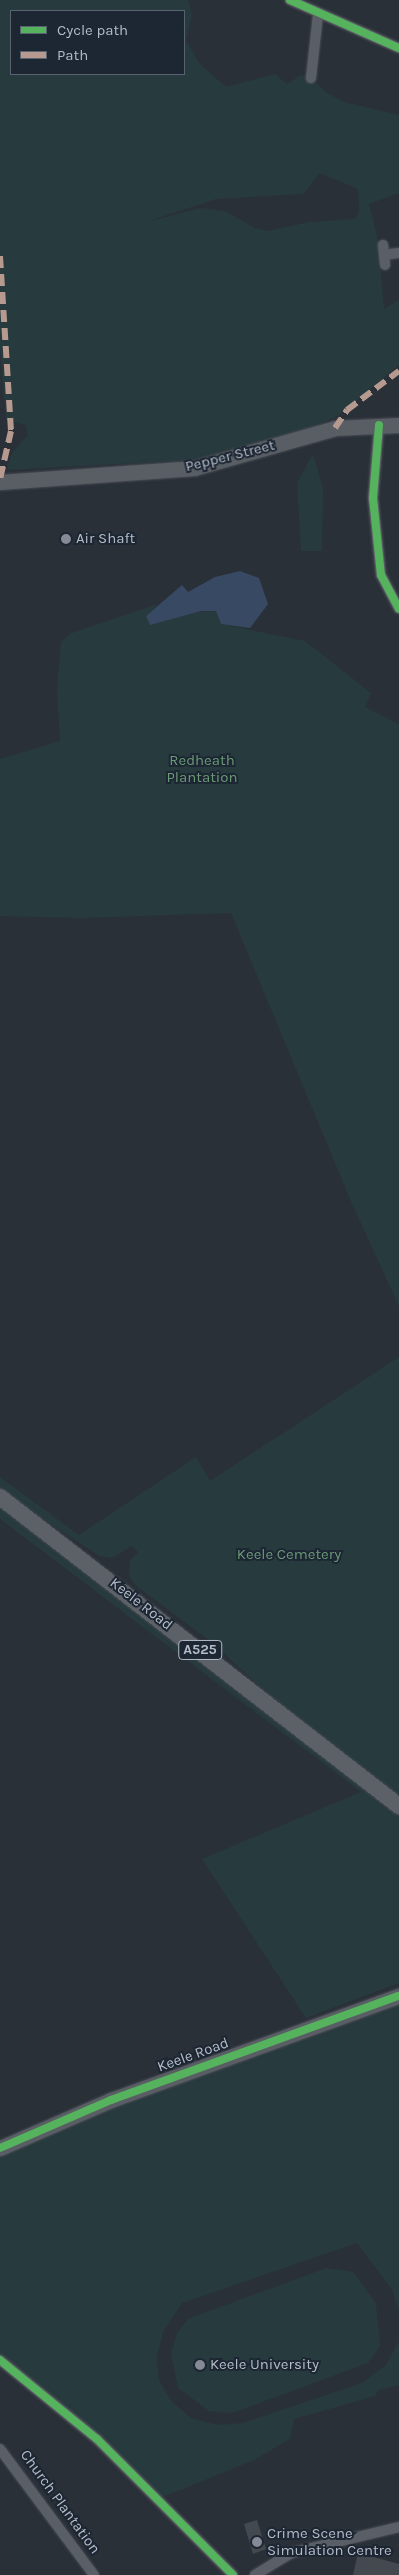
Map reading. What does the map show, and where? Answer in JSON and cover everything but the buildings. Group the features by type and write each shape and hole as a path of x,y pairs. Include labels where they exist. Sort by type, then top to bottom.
{"main road":[{"name":"Keele Road","path":"0,1497 399,1806"}],"street":[{"path":"290,0 318,15 399,48"},
{"path":"311,78 313,34 318,15"},
{"path":"384,255 399,253"},
{"path":"379,425 373,498 382,575 399,609"},
{"name":"Pepper Street","path":"0,482 194,468 335,428 379,425 399,426"},
{"name":"Keele Road","path":"0,2148 111,2100 399,1996"},
{"path":"0,2360 97,2438 233,2575"},
{"name":"Church Plantation","path":"0,2448 94,2575"},
{"path":"255,2575 291,2553 399,2527"}],"green space":[{"path":"0,0 188,0 192,15 186,40 199,63 226,87 275,74 287,84 301,75 311,78 327,93 344,102 399,115 399,193 369,204 378,240 384,309 399,300 399,365 339,415 312,428 193,460 7,470 12,453 28,435 26,425 6,420 0,348","holes":["320,173 358,189 359,212 355,219 309,222 268,231 255,228 225,211 201,208 146,222 216,199 303,194"]},
{"path":"313,454 323,488 322,551 301,551 297,483"},
{"name":"Redheath Plantation","path":"158,604 146,616 216,611 221,624 305,641 371,693 365,707 399,724 399,1306 353,1206 231,913 81,918 0,916 0,759 60,741 57,689 61,642 72,633"},
{"name":"Keele Cemetery","path":"399,1357 399,1799 274,1699 210,1641 135,1585 129,1575 130,1561 138,1552 132,1546 112,1558 99,1556 0,1490 0,1477 79,1535 196,1457 210,1481"},
{"path":"0,1503 399,1815 399,1983 306,2018 202,1859 361,1792 0,1519"},
{"path":"399,2005 399,2310 392,2289 357,2243 182,2303 163,2332 157,2357 159,2380 172,2402 191,2418 217,2425 243,2423 362,2383 386,2365 399,2341 399,2385 379,2390 375,2396 294,2419 290,2439 254,2460 163,2497 111,2446 0,2354 0,2154 66,2125"},
{"path":"326,2268 353,2272 376,2303 380,2346 368,2363 232,2413 209,2411 178,2388 171,2354 177,2333 188,2319"}],"water":[{"path":"240,571 259,578 268,604 250,628 221,624 216,611 201,611 150,625 146,616 182,585 188,592 215,577"}],"marked path":[{"path":"0,256 11,431 0,479"},
{"path":"335,428 347,410 399,371"}],"cycle path":[{"path":"290,0 399,48"},
{"path":"379,425 373,498 381,575 399,609"},
{"path":"0,2148 111,2100 399,1996"},
{"path":"0,2360 97,2439 233,2575"}],"place":[{"name":"Air Shaft","path":"66,539"},
{"name":"Keele University","path":"200,2365"},
{"name":"Crime Scene Simulation Centre","path":"257,2542"}]}
